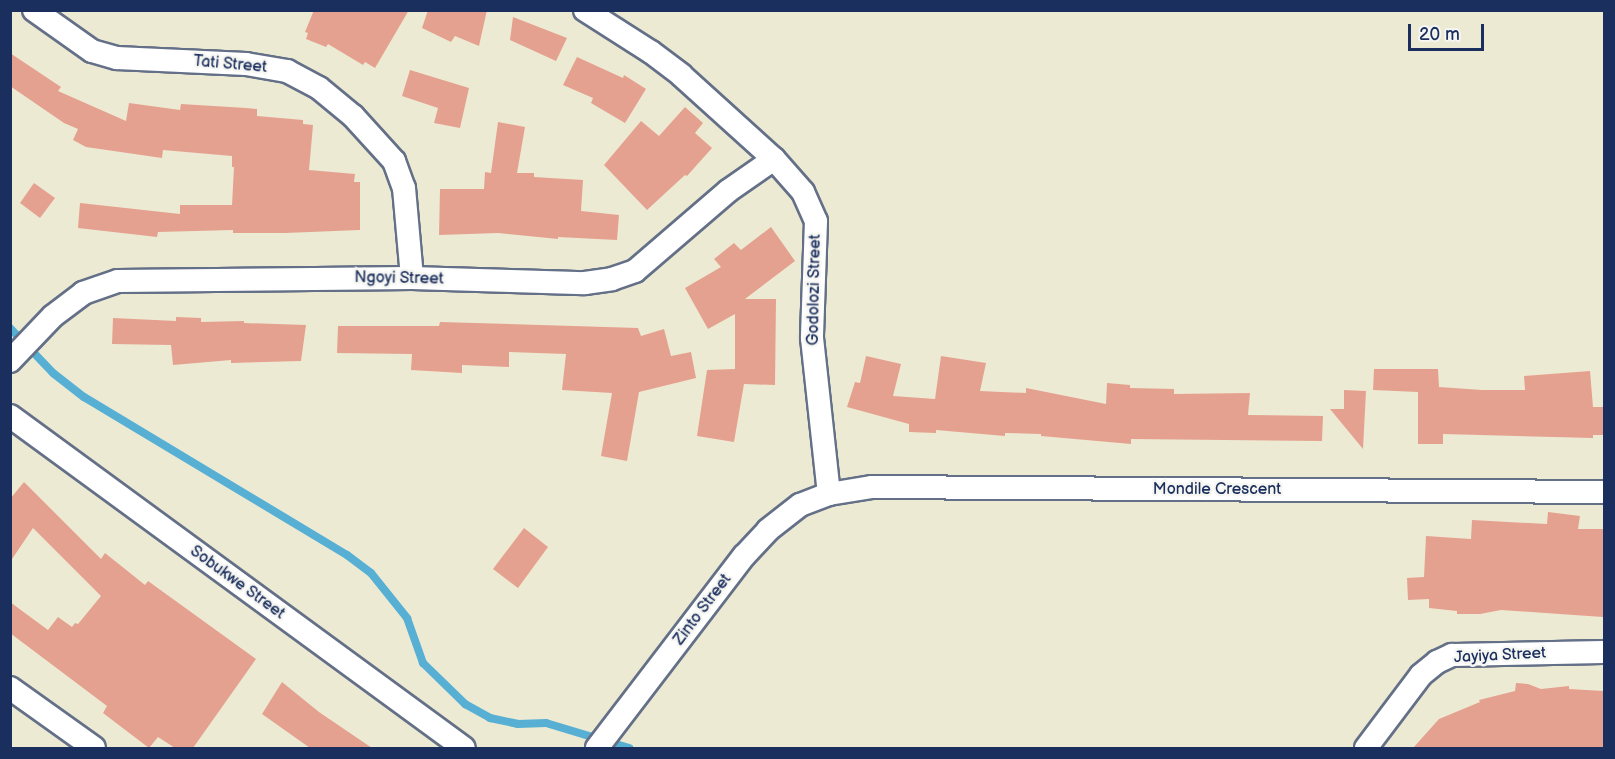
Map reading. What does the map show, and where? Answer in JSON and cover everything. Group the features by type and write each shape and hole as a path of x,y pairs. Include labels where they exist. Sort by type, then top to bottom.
{"street":[{"name":"Tati Street","path":"34,10 92,51 117,58 246,64 287,71 319,88 353,116 394,161 404,188 412,278"},
{"name":"Godolozi Street","path":"585,10 641,45 681,75 774,159 803,192 816,221 812,338 829,494"},
{"name":"Ngoyi Street","path":"10,361 53,316 83,293 118,281 412,278 585,283 635,272 728,191 774,159"},
{"name":"Sobukwe Street","path":"10,416 464,748"},
{"name":"Mondile Crescent","path":"829,494 872,487 1605,492"},
{"name":"Zinto Street","path":"597,748 744,556 768,530 800,505 829,494"},
{"name":"Jayiya Street","path":"1366,748 1421,675 1437,662 1452,655 1605,652"},
{"path":"10,688 94,748"}],"building":[{"path":"314,10 409,10 375,68 365,62 363,65 328,44 326,47 306,39 308,33 305,32"},
{"path":"428,10 487,10 479,46 455,36 451,42 422,28"},
{"path":"513,17 567,38 556,61 510,40"},
{"path":"10,53 61,87 58,91 126,121 129,103 180,110 181,104 257,109 257,116 303,120 303,124 313,125 309,170 355,174 354,182 360,182 360,230 285,233 233,233 233,230 158,232 157,237 78,228 80,203 180,214 180,205 232,205 234,167 232,167 232,156 163,150 162,158 86,147 73,140 78,129 64,123 10,86"},
{"path":"577,57 623,78 624,75 646,89 625,123 591,103 593,98 563,85"},
{"path":"410,70 469,88 460,128 434,123 438,108 402,96"},
{"path":"685,107 703,123 695,133 712,148 687,176 685,175 647,210 604,165 641,121 659,136"},
{"path":"498,122 525,127 517,173 534,173 534,177 583,180 581,211 619,215 617,240 558,237 558,239 498,233 439,235 440,189 484,189 485,172 491,173"},
{"path":"34,183 55,198 40,218 20,203"},
{"path":"771,227 795,261 745,299 776,299 775,385 744,384 734,442 697,436 707,370 735,369 735,314 708,329 685,288 721,267 714,259 734,243 741,250"},
{"path":"176,317 201,318 201,322 244,321 244,323 306,325 301,361 231,363 231,360 173,365 171,345 112,344 113,318 176,321"},
{"path":"440,322 638,328 641,336 664,329 671,356 691,352 696,378 639,392 627,461 601,456 612,393 562,390 566,354 509,352 509,367 462,365 462,373 411,370 412,354 337,353 338,326 439,326"},
{"path":"866,356 901,364 893,396 935,399 941,356 986,363 980,391 1026,393 1026,388 1106,404 1107,383 1130,385 1130,388 1174,389 1174,394 1250,393 1248,415 1323,416 1322,441 1131,439 1131,444 1041,436 1041,434 1005,433 1005,436 936,430 936,433 909,432 909,424 847,407 855,382 860,383"},
{"path":"1374,369 1438,369 1439,387 1482,390 1525,390 1524,376 1590,371 1593,407 1605,407 1605,435 1593,435 1593,438 1443,434 1443,444 1418,444 1418,392 1373,390"},
{"path":"1344,390 1366,391 1363,449 1330,409 1344,409"},
{"path":"24,482 101,559 105,553 145,585 148,581 256,659 193,748 175,748 158,737 149,748 103,713 107,706 10,633 10,602 48,630 58,617 72,627 75,623 78,624 101,596 33,528 10,562 10,499"},
{"path":"1548,512 1580,516 1578,529 1604,529 1603,617 1501,610 1480,614 1457,614 1457,611 1429,608 1429,599 1408,600 1407,578 1424,577 1426,536 1471,539 1472,520 1547,524"},
{"path":"524,528 548,547 518,588 493,569"},
{"path":"282,682 319,712 372,748 310,748 262,714"},
{"path":"1516,683 1528,684 1541,689 1569,686 1569,689 1604,691 1605,748 1413,748 1439,719 1480,702 1479,700 1515,691"}],"waterway":[{"path":"10,328 53,373 84,397 347,555 371,573 407,618 423,663 465,704 490,718 518,724 546,723 629,748"}]}
